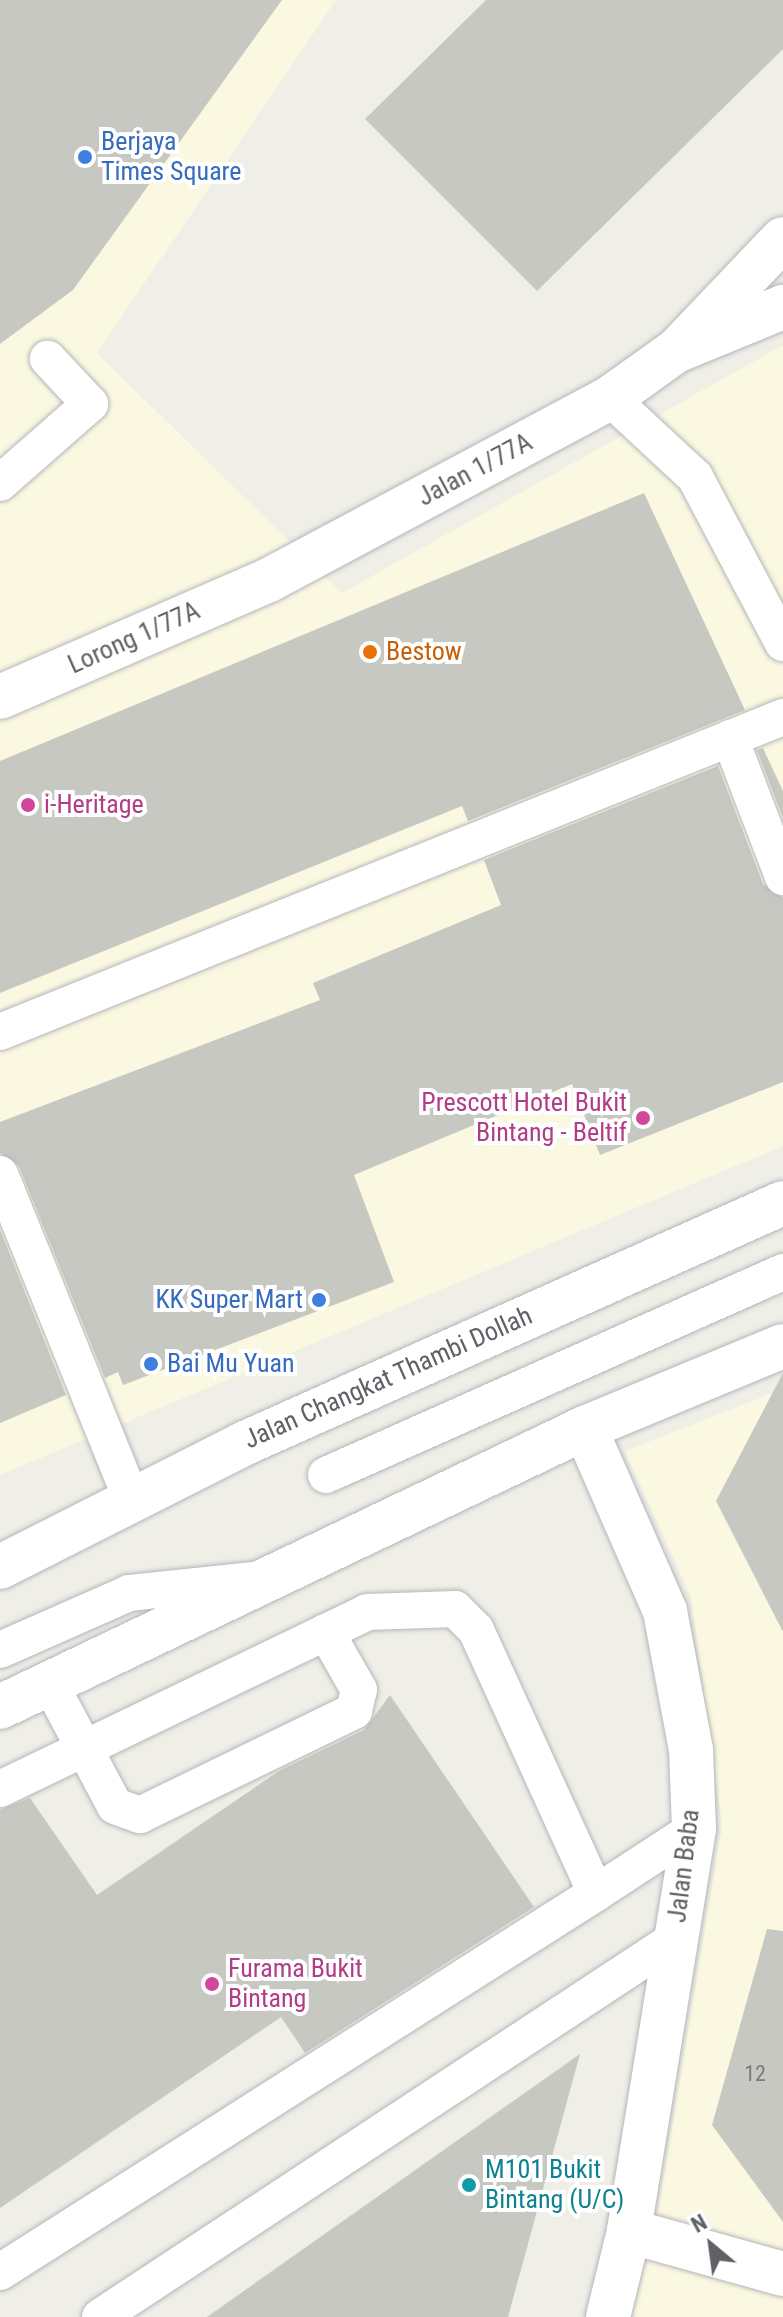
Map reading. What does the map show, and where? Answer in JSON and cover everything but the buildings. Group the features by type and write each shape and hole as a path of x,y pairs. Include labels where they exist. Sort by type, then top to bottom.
{"street":[{"name":"Jalan 1/77A","path":"269,580 610,398 676,351 783,239"},
{"name":"Jalan 1/77A","path":"676,351 783,307"},
{"name":"Lorong 1/77A","path":"0,697 269,580"},
{"name":"Jalan Changkat Thambi Dollah","path":"0,1567 130,1496 783,1203"},
{"path":"0,1707 262,1579 585,1428 783,1346"},
{"name":"Jalan Baba","path":"585,1428 665,1611 691,1750 694,1829 629,2231 608,2317"},
{"path":"629,2231 783,2274"}],"lane":[{"path":"0,483 90,404 48,359"},
{"path":"610,398 695,477 783,643"},
{"path":"0,1032 783,717"},
{"path":"730,738 783,877"},
{"path":"0,1174 130,1496"},
{"path":"326,1475 783,1272"},
{"path":"0,1650 129,1593 262,1579"},
{"path":"0,1789 367,1612 455,1609 476,1630 596,1893"},
{"path":"49,1682 115,1806 140,1815 354,1711 359,1690 326,1632"},
{"path":"0,2272 694,1829"},
{"path":"100,2317 675,1939"}],"shaded area":[{"path":"0,0 336,0 97,353 342,593 783,345 783,1146 0,1475"},
{"path":"783,1389 783,2317 632,2317 659,2206 722,1826 691,1597 625,1451"}],"place":[{"name":"Berjaya Times Square","path":"85,157"},
{"name":"Bestow","path":"370,652"},
{"name":"i-Heritage","path":"28,805"},
{"name":"Prescott Hotel Bukit Bintang - Beltif","path":"643,1118"},
{"name":"KK Super Mart","path":"319,1300"},
{"name":"Bai Mu Yuan","path":"151,1364"},
{"name":"Furama Bukit Bintang","path":"212,1984"},
{"name":"M101 Bukit Bintang (U/C)","path":"469,2185"}]}
